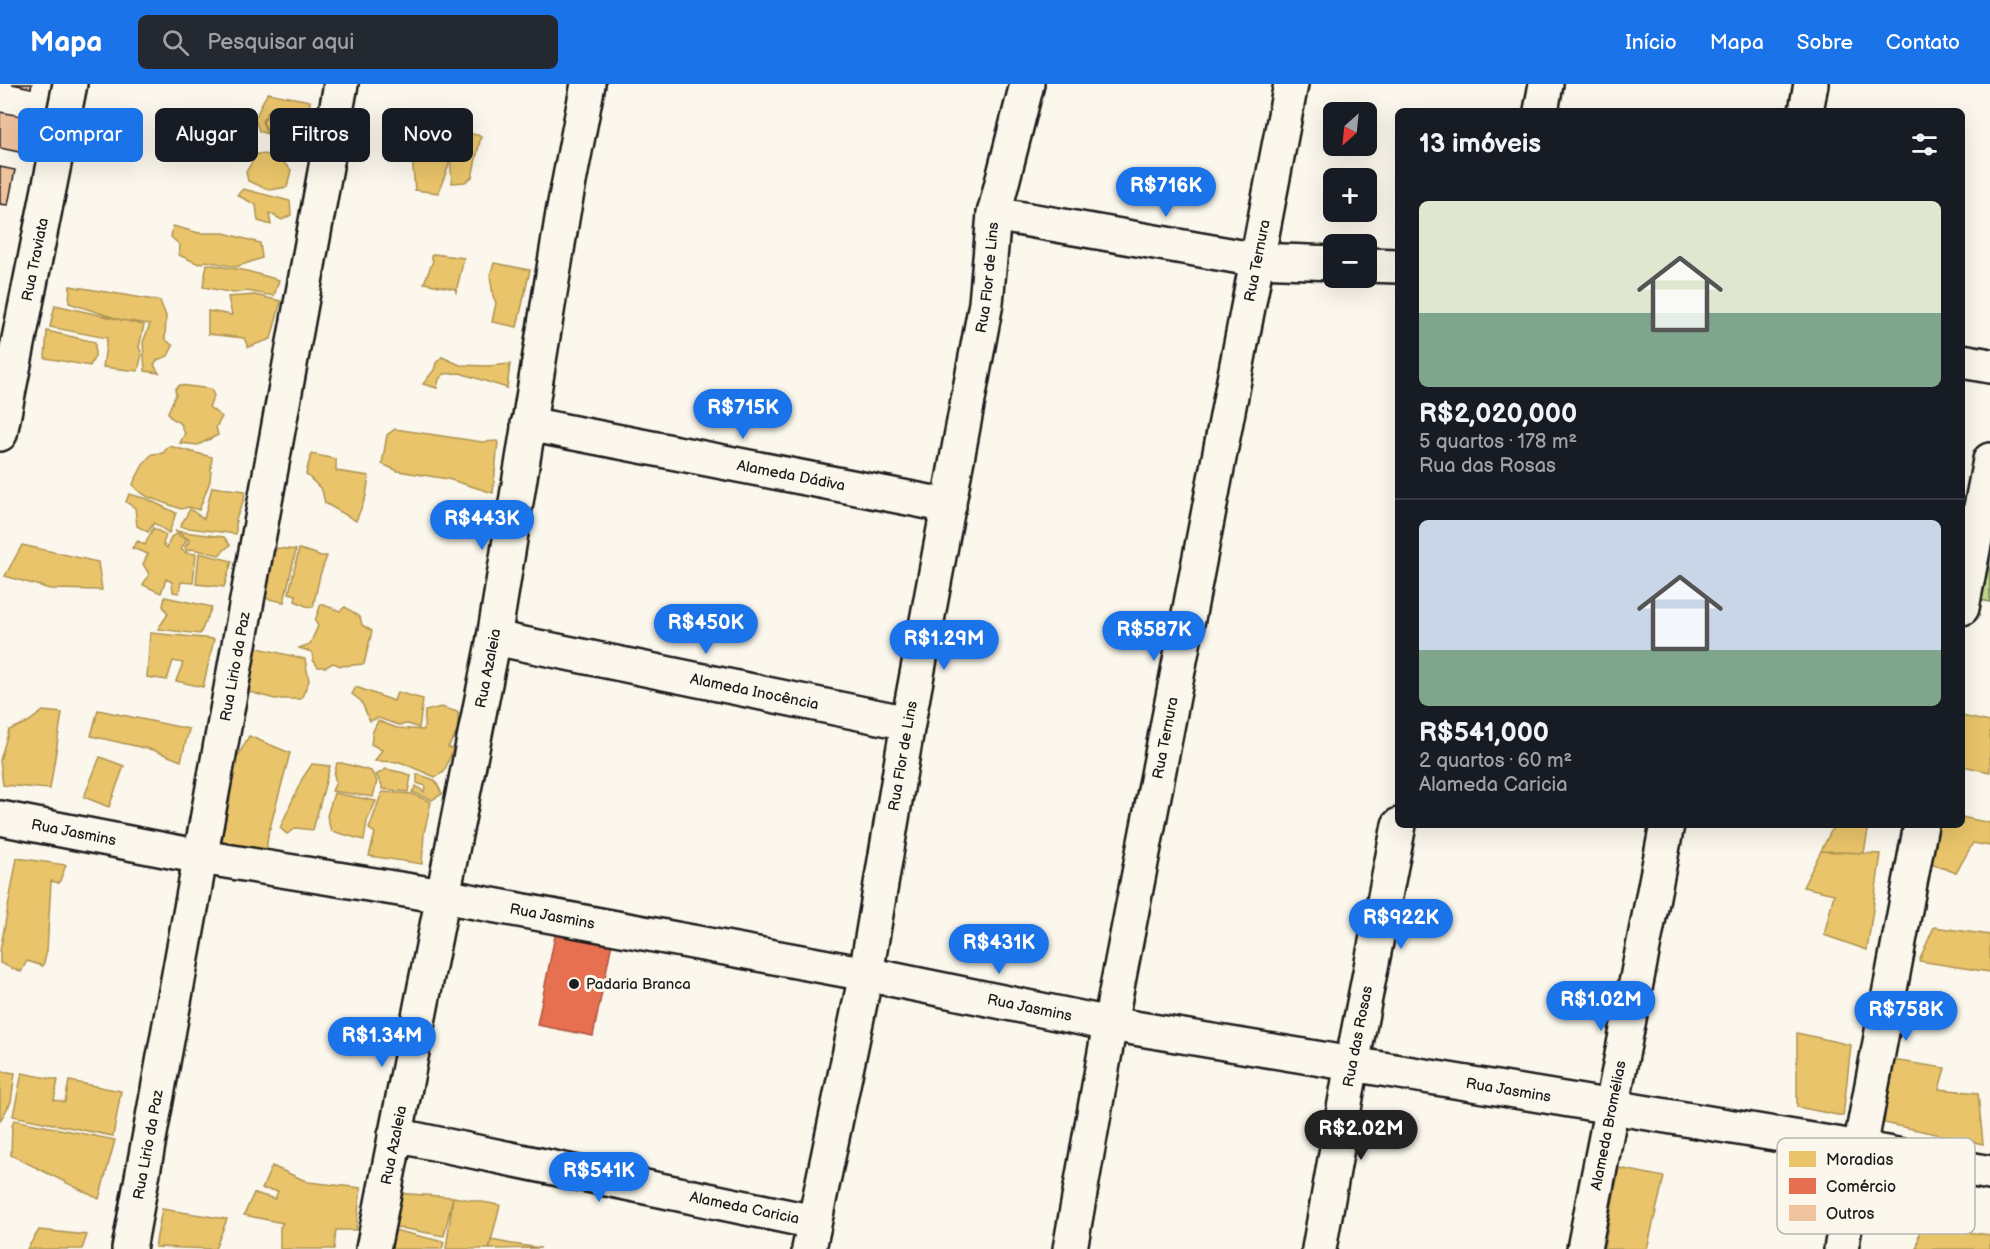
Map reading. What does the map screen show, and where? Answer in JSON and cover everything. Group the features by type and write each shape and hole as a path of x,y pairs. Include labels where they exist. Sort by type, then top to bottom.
{"street":[{"name":"Rua Traviata","path":"0,434 70,84"},
{"name":"Rua Lirio da Paz","path":"129,1249 341,84"},
{"name":"Rua Azaleia","path":"373,1249 494,638 562,213 588,84"},
{"name":"Rua Flor de Lins","path":"811,1235 866,974 908,723 986,303 994,214 1027,84"},
{"name":"Rua Ternura","path":"1070,1249 1110,1024 1291,84"},
{"path":"1542,108 1546,84"},
{"path":"1807,108 1811,84"},
{"path":"994,214 1257,260 1323,263"},
{"path":"1377,265 1395,266"},
{"path":"1965,362 1990,366"},
{"name":"Alameda Dádiva","path":"528,424 949,507"},
{"path":"1965,592 1990,460"},
{"name":"Alameda Inocência","path":"494,638 908,723"},
{"name":"Rua Jasmins","path":"0,818 866,974 1110,1024 1800,1138"},
{"name":"Rua das Rosas","path":"1319,1249 1352,1064 1398,828"},
{"name":"Alameda Bromélias","path":"1584,1249 1666,828"},
{"path":"1862,1138 1920,828"},
{"name":"Alameda Caricia","path":"395,1135 811,1235"},
{"name":"Rua Jasmins","path":"1975,1170 1990,1173"},
{"path":"1841,1249 1844,1234"}],"green space":[{"path":"1990,521 1990,602 1976,599"}],"building: Moradias":[{"path":"268,93 310,101 309,108 270,108 262,121 267,134 259,131 258,128 258,112"},
{"path":"270,112 270,134 269,134 263,122"},
{"path":"473,134 481,136 472,177 465,182 452,183 450,162 473,162"},
{"path":"258,154 270,155 270,162 283,162 291,170 287,187 270,190 248,181 246,172 252,162 258,162"},
{"path":"412,162 449,162 438,193 415,190"},
{"path":"243,189 290,201 291,215 282,220 269,213 271,225 258,221 256,205 237,195"},
{"path":"173,226 199,233 224,233 260,243 262,258 236,267 206,261 199,264 179,255 180,245 171,237"},
{"path":"434,254 464,258 456,292 455,289 424,283 433,261 431,256"},
{"path":"494,263 530,270 517,327 492,322 496,303 490,275"},
{"path":"207,264 247,271 279,280 274,296 247,291 233,293 203,287"},
{"path":"70,286 160,301 166,316 165,339 173,346 168,356 157,360 154,365 159,373 145,371 143,342 150,324 121,320 69,303"},
{"path":"255,295 281,301 271,339 248,347 244,338 208,334 208,311 232,315 228,297"},
{"path":"55,305 144,325 139,347 142,354 138,371 103,367 107,338 50,327"},
{"path":"47,331 95,342 95,356 90,366 45,358"},
{"path":"442,357 460,365 510,364 507,388 460,373 444,374 439,379 437,388 423,384"},
{"path":"180,385 211,389 214,396 209,407 222,417 216,427 218,435 198,445 180,443 185,433 182,425 169,416 168,412 176,394 175,389"},
{"path":"395,429 482,442 498,441 493,493 448,479 398,471 382,464 387,435"},
{"path":"169,446 212,457 210,481 199,510 189,507 181,509 148,497 136,489 133,484 144,463 152,454 163,453"},
{"path":"311,454 336,459 336,471 369,476 366,496 356,521 325,503 322,490 306,474"},
{"path":"212,487 245,491 236,519 236,534 180,527 190,509 204,519"},
{"path":"129,494 147,499 176,513 169,533 154,523 148,532 137,526 135,508 126,502"},
{"path":"153,528 166,535 163,544 167,548 171,537 176,534 187,540 181,549 186,553 196,554 193,583 181,582 179,593 173,592 172,582 166,579 161,593 143,585 149,574 143,564 148,554 132,548 138,541 145,545"},
{"path":"175,531 224,537 230,545 219,555 192,549 186,551 185,547 190,540"},
{"path":"22,545 98,562 102,590 50,589 5,576"},
{"path":"277,548 296,550 284,602 254,596 258,578"},
{"path":"299,549 317,556 327,556 313,607 295,601 296,595 289,593"},
{"path":"199,553 232,561 224,587 196,584"},
{"path":"165,597 212,607 200,634 158,629 168,614 163,606"},
{"path":"321,604 340,611 345,607 360,617 362,625 372,631 364,664 341,666 333,663 326,667 318,667 313,660 312,652 299,648 310,644 318,626 315,621"},
{"path":"150,633 214,639 203,687 176,681 183,663 173,661 167,680 147,677"},
{"path":"246,645 305,659 309,681 301,699 275,699 242,690"},
{"path":"356,687 394,701 397,692 423,699 419,728 408,724 399,725 378,718 370,721 361,701 352,694"},
{"path":"441,707 458,712 458,731 448,747 453,749 444,772 435,777 400,762 375,761 382,750 371,744 373,731 378,721 397,728 424,730 425,711"},
{"path":"98,710 189,729 181,761 153,750 91,736"},
{"path":"43,711 62,713 50,789 3,785 0,760 9,730 28,722"},
{"path":"1965,717 1990,722 1990,772 1965,767"},
{"path":"249,736 290,753 268,835 265,862 211,843 234,763"},
{"path":"100,757 124,766 109,807 84,797"},
{"path":"337,763 371,771 377,781 373,797 332,791 336,782 334,775"},
{"path":"312,764 330,766 313,830 296,828 287,834 280,828 302,779"},
{"path":"386,769 411,776 408,792 382,789 376,775"},
{"path":"417,774 435,780 442,794 432,800 412,792 416,786 424,792 425,786 417,783"},
{"path":"382,792 412,794 431,802 424,833 422,864 369,856 375,833 369,829"},
{"path":"334,793 376,801 367,821 364,840 331,831 327,816"},
{"path":"1965,818 1990,823 1990,846 1973,843 1956,873 1926,861 1936,828 1965,828"},
{"path":"1832,828 1868,828 1864,853 1821,851"},
{"path":"1821,851 1881,854 1867,950 1824,935 1834,894 1803,887"},
{"path":"17,858 66,865 59,883 51,881 47,951 43,966 27,961 21,972 0,963 0,951"},
{"path":"1934,927 1990,935 1990,972 1919,961"},
{"path":"1797,1033 1851,1045 1843,1116 1797,1107"},
{"path":"1892,1060 1945,1068 1939,1089 1978,1093 1983,1144 1975,1142 1975,1138 1955,1138 1884,1123"},
{"path":"0,1071 15,1073 11,1102 0,1121"},
{"path":"22,1073 58,1080 54,1100 65,1102 69,1081 121,1091 113,1136 13,1116"},
{"path":"14,1120 115,1140 99,1199 11,1155"},
{"path":"272,1166 308,1182 361,1188 356,1230 336,1230 334,1249 280,1249 280,1227 283,1223 244,1215 254,1193 275,1199 278,1191 262,1189"},
{"path":"1619,1168 1664,1177 1647,1249 1604,1249"},
{"path":"394,1193 453,1197 444,1236 396,1227"},
{"path":"453,1197 500,1205 489,1249 446,1249"},
{"path":"162,1209 227,1219 215,1249 155,1247"},
{"path":"39,1230 87,1235 82,1249 27,1249"},
{"path":"394,1230 444,1242 442,1249 389,1249"},
{"path":"1919,1234 1990,1235 1990,1249 1917,1249"},
{"path":"491,1240 512,1244 541,1248 490,1249"}],"building: Comércio":[{"name":"Padaria Branca","path":"556,931 612,943 593,1036 537,1025"}],"building: Outros":[{"path":"12,84 32,84 31,88"},
{"path":"0,112 18,115 18,152 0,148"},
{"path":"0,167 15,170 8,205 0,204"}],"place":[{"name":"Padaria Branca","path":"574,984"}]}
